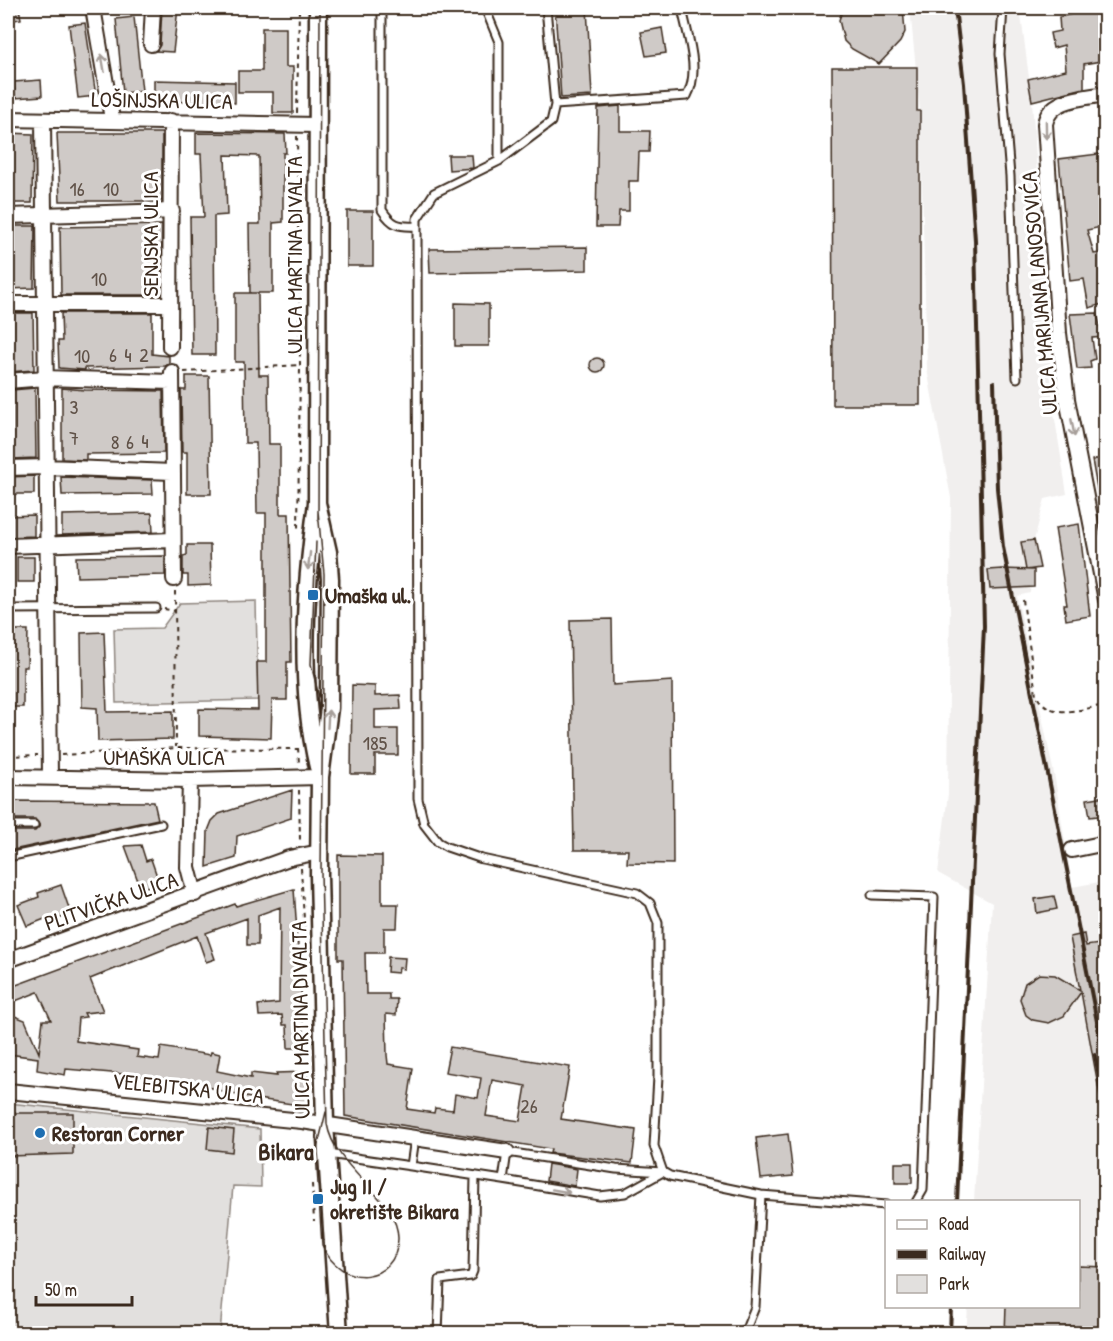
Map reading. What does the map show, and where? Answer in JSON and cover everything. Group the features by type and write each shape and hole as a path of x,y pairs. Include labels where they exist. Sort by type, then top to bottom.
{"street":[{"path":"93,8 112,120"},
{"path":"151,44 153,8"},
{"name":"ULICA MARTINA DIVALTA","path":"318,8 317,503 328,552 330,579 329,708 320,777 320,852 325,1124 339,1334"},
{"name":"ULICA MARIJANA LANOSOVIĆA","path":"1106,94 1054,107 1047,114 1045,124 1059,333 1067,399 1106,600"},
{"name":"LOŠINJSKA ULICA","path":"8,119 316,125"},
{"path":"43,120 50,777"},
{"name":"SENJSKA ULICA","path":"170,347 171,121"},
{"path":"8,216 172,211"},
{"path":"8,304 170,304"},
{"path":"8,381 45,378 172,377 174,579"},
{"path":"8,468 46,467 172,472"},
{"path":"8,546 173,540"},
{"name":"UMAŠKA ULICA","path":"8,777 190,780 320,777"},
{"name":"PLITVIČKA ULICA","path":"190,780 188,867 195,894"},
{"path":"1072,850 1106,843"},
{"name":"PLITVIČKA ULICA","path":"8,960 289,858 320,852"},
{"name":"VELEBITSKA ULICA","path":"8,1091 325,1124 507,1152"}],"lane":[{"path":"382,8 382,210 390,222 399,227 416,226"},
{"path":"485,8 499,42 499,161"},
{"path":"546,8 555,105 551,122 499,161 434,193 420,212 416,226 419,282 418,799 424,824 438,842 482,859 637,893 650,903 658,923 654,1146 663,1172"},
{"path":"555,105 687,96 692,86 693,71 682,8"},
{"path":"1003,8 1000,54 1010,176 1017,378"},
{"path":"8,609 156,608"},
{"path":"8,857 162,824"},
{"path":"8,825 34,825"},
{"path":"872,895 934,897 923,1190 916,1200"},
{"path":"411,1166 415,1138"},
{"path":"503,1180 507,1152 616,1169 663,1172 670,1176 760,1195 885,1205"},
{"path":"327,1154 600,1196 625,1193 663,1172"},
{"path":"438,1334 440,1280 471,1276 473,1271 475,1176"},
{"path":"744,1334 755,1307 760,1195"}],"path":[{"path":"172,377 300,365"},
{"path":"174,579 177,612 176,748"},
{"path":"1023,600 1035,695 1041,704 1058,712 1106,705"},
{"path":"8,756 176,748 298,749"},
{"path":"312,1184 314,1221"}],"shaded area":[{"path":"910,8 1020,8 1032,101 1053,407 1067,494 1045,499 1034,540 1030,593 1017,596 1055,779 1072,887 1105,881 1105,1333 966,1333 968,1308 1080,1308 1080,1200 974,1200 992,903 938,873 948,794 951,498 927,369 920,111"}],"green space":[{"path":"256,601 258,700 116,703 114,629 162,628 180,603"},
{"path":"8,1103 260,1129 261,1187 233,1186 220,1333 8,1334"}],"building":[{"path":"8,8 19,8 21,19 8,21"},
{"path":"162,8 178,8 173,52 156,51 160,45"},
{"path":"555,8 587,8 592,96 561,98"},
{"path":"843,8 903,8 905,32 900,42 879,64 852,49 844,41 839,20"},
{"path":"1087,8 1106,8 1106,60 1084,64 1084,88 1032,101 1028,79 1066,70 1064,45 1053,48 1050,33 1060,31 1059,17 1087,11"},
{"path":"134,17 142,91 123,93 116,19"},
{"path":"85,23 96,96 78,98 69,25"},
{"path":"262,28 286,28 286,67 293,67 293,113 273,113 273,92 238,92 238,71 262,71"},
{"path":"662,28 666,53 646,56 641,32"},
{"path":"832,67 917,67 917,111 920,111 920,405 833,405"},
{"path":"41,80 42,96 15,98 14,82"},
{"path":"154,80 235,82 235,103 154,101"},
{"path":"620,106 620,131 650,131 649,152 639,152 638,181 629,181 629,211 619,211 618,227 596,227 598,108"},
{"path":"8,133 33,134 32,203 8,203"},
{"path":"57,133 162,133 162,201 60,201"},
{"path":"196,133 285,134 283,222 273,223 273,293 250,293 249,224 260,224 259,156 225,155 227,215 214,216 215,355 192,355 190,217 204,217 201,154 196,154"},
{"path":"1106,153 1106,226 1087,230 1094,254 1106,252 1106,303 1089,308 1084,279 1070,281 1059,159"},
{"path":"448,155 472,155 473,168 449,170"},
{"path":"347,211 373,211 373,266 347,266"},
{"path":"162,225 161,289 151,289 152,295 61,295 60,227"},
{"path":"8,226 35,226 34,288 8,289"},
{"path":"587,247 587,270 430,273 429,249"},
{"path":"235,293 258,293 259,375 268,375 269,444 280,444 280,514 289,514 291,662 287,662 287,700 272,700 271,738 199,736 199,709 258,710 257,662 266,662 266,513 257,513 256,443 245,443 244,362 235,362"},
{"path":"455,303 489,304 489,346 455,346"},
{"path":"8,313 33,313 34,370 8,372"},
{"path":"61,313 152,313 152,354 169,356 169,364 165,366 85,368 85,370 59,368 58,341 62,341"},
{"path":"1097,313 1100,327 1106,326 1106,337 1092,338 1095,359 1090,361 1091,368 1077,369 1070,314"},
{"path":"597,358 602,360 604,365 602,370 597,372 592,370 590,365 592,360"},
{"path":"186,376 209,376 211,494 187,494 187,452 182,452 181,390 186,390"},
{"path":"35,388 36,458 12,459 12,390"},
{"path":"62,388 163,391 164,453 86,454 86,460 62,459"},
{"path":"1106,457 1106,504 1100,505 1092,460"},
{"path":"34,476 34,494 8,494 8,477"},
{"path":"61,477 152,480 153,494 62,495"},
{"path":"152,513 153,532 62,535 62,515"},
{"path":"34,515 34,536 8,537 8,516"},
{"path":"1079,524 1090,616 1066,620 1064,605 1067,605 1055,528"},
{"path":"1034,540 1040,568 1026,570 1021,542"},
{"path":"187,545 210,545 211,585 188,586 188,575 183,575 183,556 187,555"},
{"path":"165,556 165,575 77,577 76,557"},
{"path":"17,557 34,557 34,582 17,582"},
{"path":"988,570 1034,570 1034,587 990,589"},
{"path":"612,619 613,685 672,681 673,864 627,863 628,850 574,850 570,620"},
{"path":"8,630 28,630 27,667 23,667 23,707 8,707"},
{"path":"104,632 107,712 173,711 173,739 98,741 97,708 82,707 81,633"},
{"path":"352,685 375,686 375,696 400,695 401,709 375,710 375,729 398,729 398,755 375,755 375,774 351,774"},
{"path":"292,790 291,818 237,836 236,858 207,867 208,831 212,821 219,814"},
{"path":"1106,796 1106,815 1090,817 1087,799"},
{"path":"13,801 154,802 158,819 8,851 8,835 13,834 13,831 35,831 40,826 35,819 13,819"},
{"path":"141,845 146,861 151,859 159,882 141,889 125,846"},
{"path":"338,855 382,856 382,904 398,904 397,928 384,928 384,953 365,953 366,994 389,994 389,999 397,999 396,1015 386,1014 387,1055 388,1064 413,1068 407,1109 434,1113 435,1108 453,1110 455,1094 478,1098 481,1078 445,1072 450,1047 570,1067 561,1119 636,1130 632,1163 550,1153 551,1149 345,1116 343,959 338,959","holes":["492,1080 526,1086 520,1121 486,1116"]},
{"path":"61,885 71,914 48,923 47,918 27,926 18,905 39,897 38,893"},
{"path":"294,889 305,1048 288,1048 287,1025 283,1025 282,1015 259,1016 258,1005 279,1003 280,907 258,915 258,945 247,945 247,918 206,933 215,959 206,962 197,936 90,979 103,1011 84,1013 86,1017 78,1018 76,1041 138,1050 137,1057 159,1060 161,1047 210,1055 211,1052 220,1054 217,1071 251,1078 251,1073 277,1076 276,1073 307,1072 310,1101 306,1106 244,1097 193,1083 135,1075 66,1069 65,1075 37,1070 38,1058 8,1054 8,1028 14,1029 12,1015 25,1020 39,1053 43,1020 51,1020 38,992 8,1004 8,988 235,904 236,906"},
{"path":"1054,896 1057,909 1037,913 1035,899"},
{"path":"1084,934 1086,946 1106,943 1106,1095 1100,1096 1081,992 1064,1016 1049,1023 1033,1020 1026,1015 1020,999 1025,983 1039,974 1055,975 1080,990 1070,937"},
{"path":"388,957 405,958 404,969 399,968 398,973 387,972"},
{"name":"Restoran Corner","path":"8,1113 73,1113 73,1154 8,1156"},
{"path":"209,1127 234,1130 232,1152 207,1149"},
{"path":"788,1134 793,1176 761,1179 756,1138"},
{"path":"895,1163 912,1163 912,1183 895,1183"},
{"path":"548,1164 577,1169 575,1186 546,1181"},
{"path":"1080,1266 1106,1267 1106,1334 1005,1334 1006,1308 1080,1308"}],"tram line":[{"path":"318,519 320,8"},
{"path":"318,511 324,574 321,872 327,1124 332,1141 342,1156 378,1197 396,1224 398,1239 395,1253 389,1265 379,1272 355,1275 342,1270 331,1260 322,1245 316,1153 326,1112"},
{"path":"316,542 311,664 319,697"}],"railway":[{"path":"955,8 964,84 975,240 984,626 957,1200"},
{"path":"994,382 997,488 1003,547 1106,1067"},
{"path":"1095,1055 1106,1111"},
{"path":"950,1334 951,1308"}],"place":[{"name":"Umaška ul.","path":"313,595"},
{"name":"Restoran Corner","path":"40,1133"},
{"name":"Jug II / okretište Bikara","path":"318,1199"}],"district":[{"name":"Bikara","path":"286,1151"}]}
